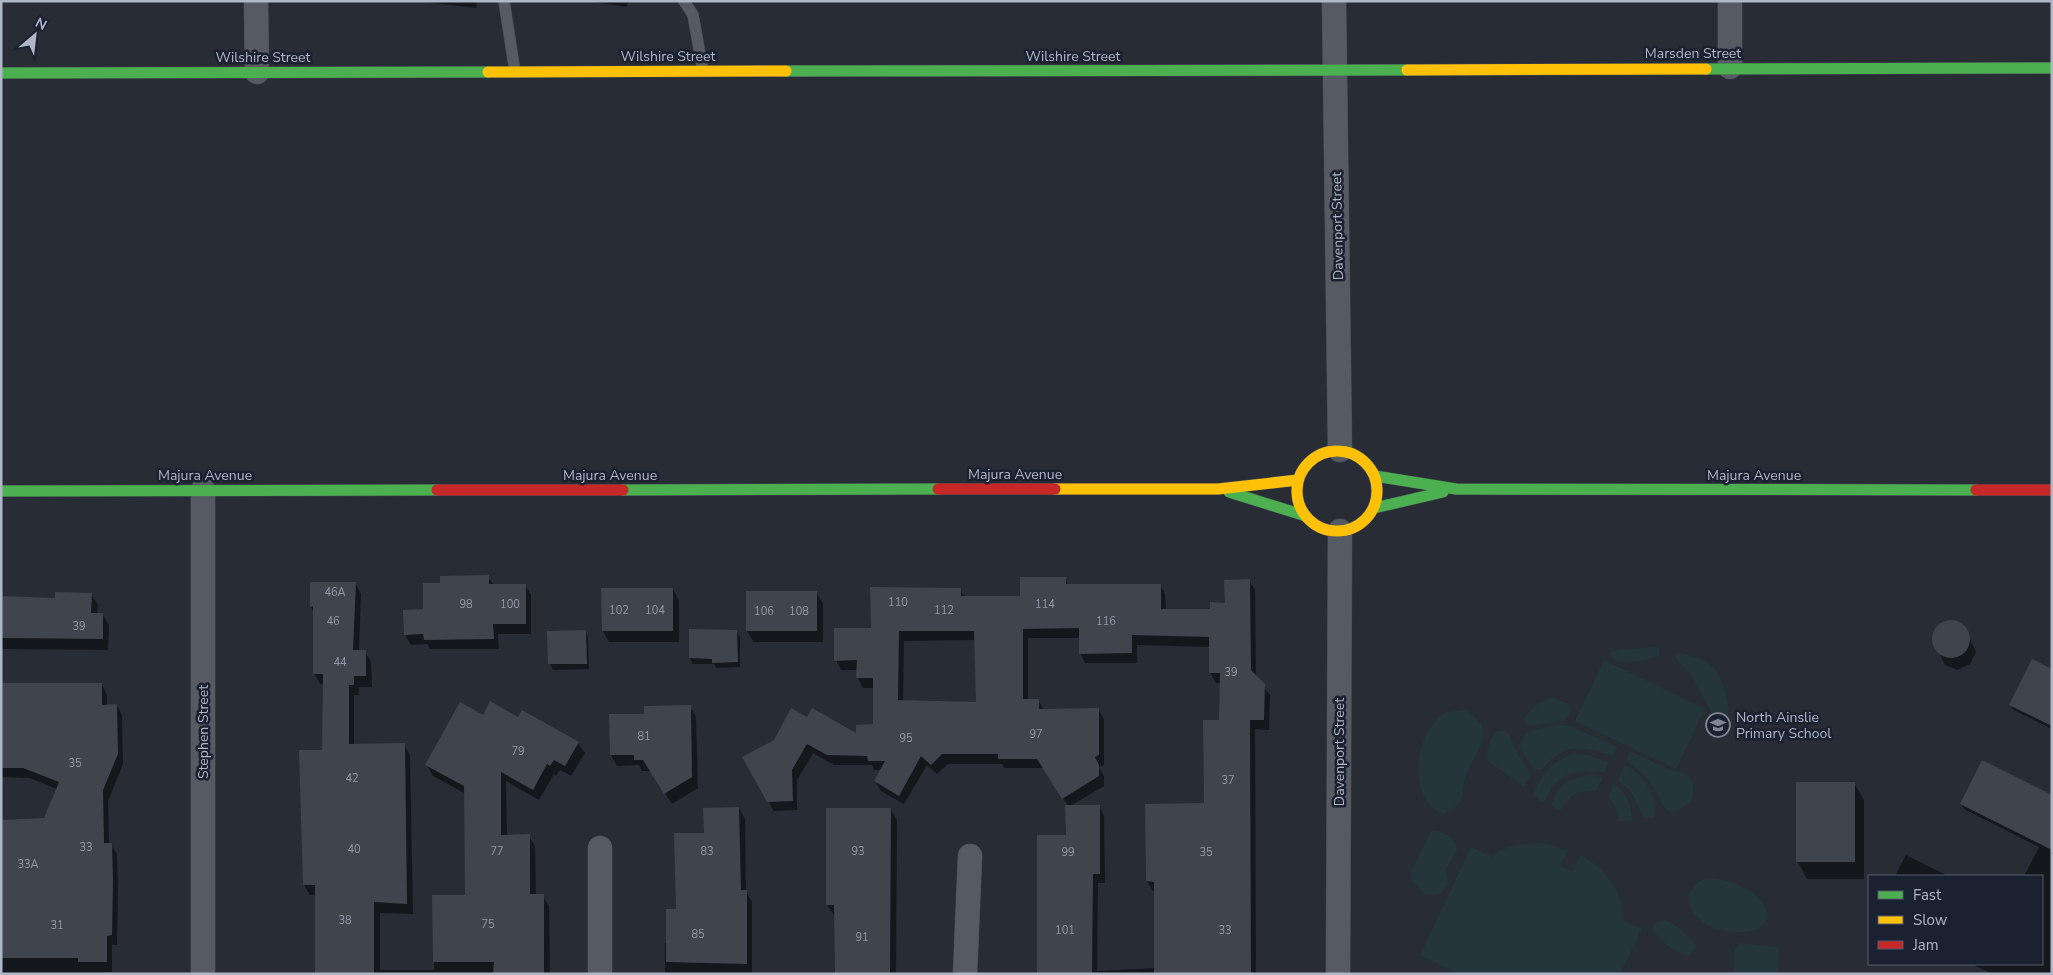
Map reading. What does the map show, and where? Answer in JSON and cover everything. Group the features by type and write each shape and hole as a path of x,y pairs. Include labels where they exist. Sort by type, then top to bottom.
{"main road":[{"name":"Marsden Street","path":"1335,70 1730,67 2052,68"},
{"name":"Wilshire Street","path":"1,73 1335,70"},
{"path":"1340,450 1361,458 1375,476 1378,487 1374,508 1360,524 1340,531 1321,528 1313,523 1299,505 1297,493 1298,480 1302,470 1309,461 1324,453 1340,450"},
{"name":"Majura Avenue","path":"1375,476 1456,489 2052,490"},
{"name":"Majura Avenue","path":"1,491 1218,489 1298,480"},
{"name":"Majura Avenue","path":"1218,489 1306,516"},
{"name":"Majura Avenue","path":"1374,508 1456,489"}],"street":[{"path":"256,1 257,72"},
{"name":"Davenport Street","path":"1334,1 1340,450"},
{"path":"1730,1 1730,67"},
{"name":"Stephen Street","path":"203,490 203,974"},
{"name":"Davenport Street","path":"1338,974 1340,531"},
{"path":"600,848 600,974"},
{"path":"965,974 970,856"}],"lane":[{"path":"504,1 515,72"},
{"path":"684,1 694,15 704,71"}],"shaded area":[{"path":"1655,647 1660,649 1659,656 1640,661 1622,661 1610,656 1611,652 1618,650"},
{"path":"1680,653 1703,660 1719,675 1728,705 1728,715 1723,719 1716,720 1712,715 1698,686 1674,654"},
{"path":"1604,660 1705,709 1676,769 1575,721"},
{"path":"1552,697 1569,704 1570,710 1567,718 1558,722 1533,726 1527,725 1524,719 1529,712 1540,703"},
{"path":"1464,710 1475,717 1481,724 1482,740 1467,773 1461,801 1452,810 1443,814 1431,806 1423,795 1418,767 1420,752 1432,725 1442,715"},
{"path":"1561,725 1569,726 1618,747 1613,756 1592,750 1574,749 1566,751 1550,761 1542,770 1535,769 1526,758 1522,749 1522,742 1525,736 1539,728"},
{"path":"1505,730 1529,773 1527,782 1523,786 1487,760 1487,749 1496,732"},
{"path":"1630,751 1690,777 1694,790 1688,804 1671,813 1667,810 1651,783 1626,760"},
{"path":"1573,754 1588,755 1609,762 1604,772 1577,772 1565,776 1554,785 1543,802 1533,796 1543,775 1553,765"},
{"path":"1624,765 1638,773 1652,794 1655,810 1653,818 1644,818 1631,791 1618,781"},
{"path":"1593,775 1603,778 1596,791 1579,792 1572,796 1560,810 1551,806 1561,786 1571,780"},
{"path":"1614,784 1619,787 1628,800 1632,821 1619,821 1618,810 1608,796"},
{"path":"1434,830 1449,836 1456,843 1457,851 1446,868 1448,884 1440,894 1433,895 1424,893 1411,880 1412,870 1430,833"},
{"path":"1543,843 1568,850 1560,866 1572,872 1581,855 1597,866 1617,891 1622,910 1622,920 1642,929 1620,974 1458,974 1420,955 1471,847 1492,857 1509,847"},
{"path":"1706,878 1730,882 1742,886 1753,893 1766,909 1767,914 1764,924 1751,931 1734,932 1722,931 1706,924 1690,906 1689,894 1692,888"},
{"path":"1664,920 1682,931 1697,947 1689,956 1668,946 1652,929 1656,921"},
{"path":"1739,943 1776,947 1779,950 1778,974 1733,974 1735,948"}],"building":[{"path":"489,575 489,584 526,584 526,624 493,624 494,639 424,640 423,634 404,635 403,610 423,609 423,583 440,583 440,576"},
{"path":"1020,577 1066,577 1066,584 1161,584 1161,609 1210,609 1210,602 1225,603 1224,580 1250,579 1251,670 1265,684 1264,720 1250,720 1251,974 1154,974 1154,882 1146,881 1145,804 1204,803 1203,720 1219,720 1220,673 1209,673 1209,637 1132,635 1132,653 1079,654 1079,628 1023,629 1023,699 1039,699 1039,709 1099,708 1099,755 1095,757 1099,765 1099,776 1062,799 1037,759 998,759 998,754 942,754 931,765 921,756 899,796 874,781 885,761 868,761 867,756 827,755 807,744 792,770 793,801 767,802 742,757 774,740 791,708 807,717 812,708 856,733 856,725 873,724 873,678 856,678 857,660 834,661 834,628 871,628 870,587 961,588 961,596 1020,596","holes":["899,631 974,631 976,702 898,700"]},
{"path":"310,582 356,582 353,650 366,650 366,676 354,676 354,685 349,685 349,744 405,743 407,904 374,902 374,974 315,974 315,885 303,885 299,750 322,750 323,674 313,674 313,606 310,607"},
{"path":"601,588 673,588 673,631 602,631"},
{"path":"746,591 817,591 817,631 746,631"},
{"path":"55,592 92,593 91,613 103,613 103,639 1,638 1,596 55,598"},
{"path":"1951,620 1964,626 1970,639 1964,652 1951,658 1938,652 1932,639 1938,626"},
{"path":"689,629 737,630 738,662 712,663 712,659 689,658"},
{"path":"586,630 587,664 548,664 547,631"},
{"path":"2032,659 2052,669 2052,726 2009,705"},
{"path":"1,683 102,683 102,705 117,704 118,754 103,790 104,843 112,843 113,881 112,935 107,936 107,962 78,962 78,958 1,958 1,820 44,818 59,782 23,768 1,768"},
{"path":"490,701 518,717 522,710 579,742 565,766 554,760 550,766 547,764 533,790 501,772 501,835 530,834 530,894 544,894 544,974 493,974 494,962 433,962 432,895 465,895 464,786 425,765 460,702 483,715"},
{"path":"691,705 692,777 664,794 643,760 634,760 634,755 610,755 609,714 644,714 644,706"},
{"path":"1982,760 2052,795 2052,850 1960,804"},
{"path":"1796,782 1855,782 1855,862 1796,862"},
{"path":"1065,805 1100,805 1100,874 1093,874 1092,974 1037,974 1037,835 1066,835"},
{"path":"739,807 741,890 747,890 747,964 666,962 666,909 676,909 674,833 704,833 703,808"},
{"path":"826,808 891,808 890,974 835,974 834,905 826,905"}],"traffic: fast":[{"path":"1706,69 2052,68"},
{"path":"786,71 1407,70"},
{"path":"1,73 488,72"},
{"path":"1375,476 1456,489 1976,490"},
{"path":"623,490 938,489"},
{"path":"1,491 437,490"},
{"path":"1229,492 1306,516"},
{"path":"1374,508 1443,492"}],"traffic: slow":[{"path":"1407,70 1706,69"},
{"path":"488,72 786,71"},
{"path":"1337,451 1352,454 1365,463 1374,476 1377,491 1374,506 1365,519 1352,528 1337,531 1322,528 1309,519 1300,506 1297,491 1300,476 1309,463 1322,454 1337,451"},
{"path":"1055,489 1218,489 1298,480"}],"traffic: jam":[{"path":"938,489 1055,489"},
{"path":"437,490 623,490"},
{"path":"1976,490 2052,490"}],"place":[{"name":"North Ainslie Primary School","path":"1718,725"}]}
